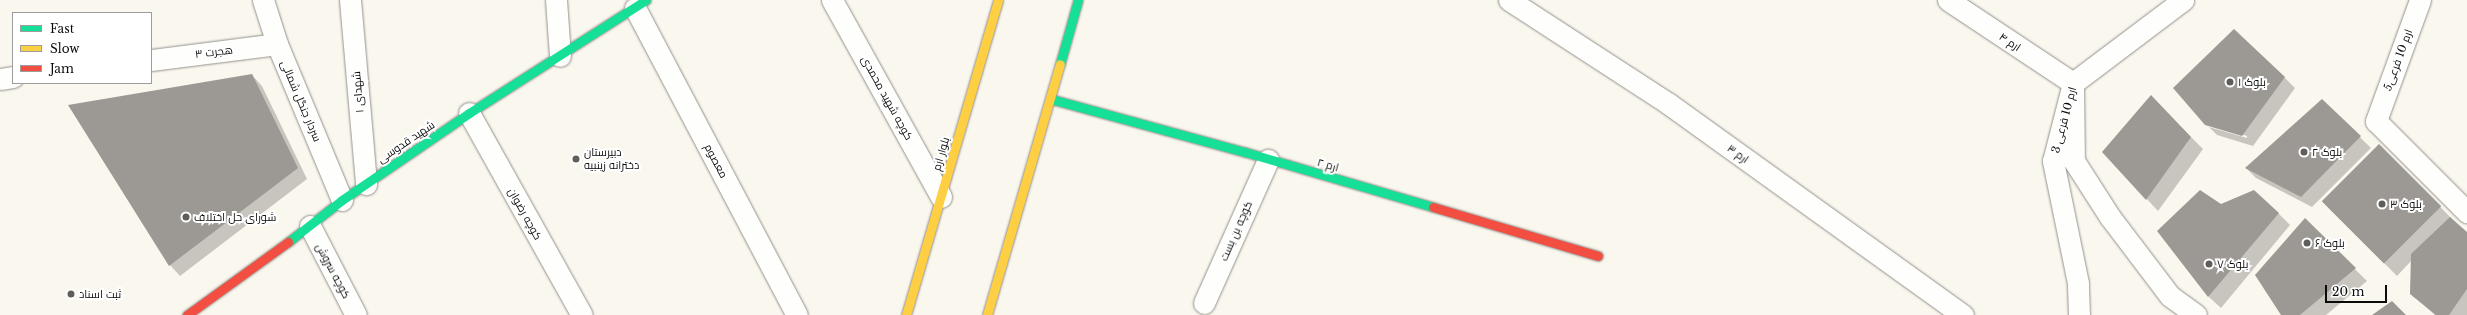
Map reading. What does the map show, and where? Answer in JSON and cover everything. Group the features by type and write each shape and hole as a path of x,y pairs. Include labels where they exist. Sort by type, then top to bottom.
{"street":[{"name":"سردار جنگل شمالی","path":"263,0 277,44 342,200"},
{"name":"شهدای ۱","path":"350,0 366,184"},
{"path":"556,0 560,56"},
{"name":"کوچه شهید محمدی","path":"832,0 941,197"},
{"name":"بلوار ارم","path":"906,315 998,0"},
{"path":"987,315 1051,99 1078,0"},
{"name":"ارم ۳","path":"1509,0 1669,104 1963,315"},
{"name":"ارم ۴","path":"1948,0 2073,83"},
{"name":"ارم 10 فرعی 3","path":"2079,315 2078,283 2053,161 2073,83 2183,0"},
{"name":"ارم 10 فرعی5","path":"2420,0 2376,121 2467,212"},
{"name":"شهید قدوسی","path":"187,315 310,226 342,200 469,113 641,4"},
{"name":"معصوم","path":"641,4 797,315"},
{"name":"هجرت ۳","path":"152,60 277,44"},
{"path":"0,79 12,77"},
{"path":"2073,83 2074,161 2110,217 2170,296 2196,315"},
{"name":"ارم ۲","path":"1051,99 1268,160 1598,256"},
{"name":"کوچه رضوان","path":"469,113 582,315"},
{"name":"کوچه بن بست","path":"1204,303 1268,160"},
{"name":"کوچه سروش","path":"310,226 356,315"}],"building":[{"name":"بلوک ۱","path":"2234,29 2285,77 2242,136 2205,125 2173,88"},
{"name":"شورای حل اختلاف","path":"252,74 298,168 169,266 68,105"},
{"path":"2151,95 2191,137 2146,200 2102,152"},
{"name":"بلوک ۲","path":"2322,99 2361,136 2301,197 2245,168"},
{"name":"بلوک ۳","path":"2379,144 2441,206 2384,264 2322,201"},
{"name":"بلوک ۷","path":"2200,190 2221,204 2254,190 2279,213 2208,297 2157,231"},
{"path":"2450,217 2467,232 2467,289 2449,315 2436,315 2410,294 2411,254"},
{"name":"بلوک ۶","path":"2305,218 2356,268 2300,315 2281,315 2255,275"},
{"path":"2392,301 2406,315 2372,315"}],"traffic: fast":[{"path":"288,242 342,200 469,113 646,0"},
{"path":"1060,64 1078,0"},
{"path":"1051,99 1245,152 1433,207"}],"traffic: slow":[{"path":"906,315 998,0"},
{"path":"987,315 1060,64"}],"traffic: jam":[{"path":"1433,207 1598,256"},
{"path":"187,315 288,242"}],"place":[{"name":"بلوک ۱","path":"2230,82"},
{"name":"بلوک ۲","path":"2304,152"},
{"name":"دبیرستان دخترانه زینبیه","path":"576,159"},
{"name":"بلوک ۳","path":"2382,204"},
{"name":"شورای حل اختلاف","path":"186,217"},
{"name":"بلوک ۶","path":"2307,243"},
{"name":"بلوک ۷","path":"2209,264"},
{"name":"ثبت اسناد","path":"71,294"}]}
